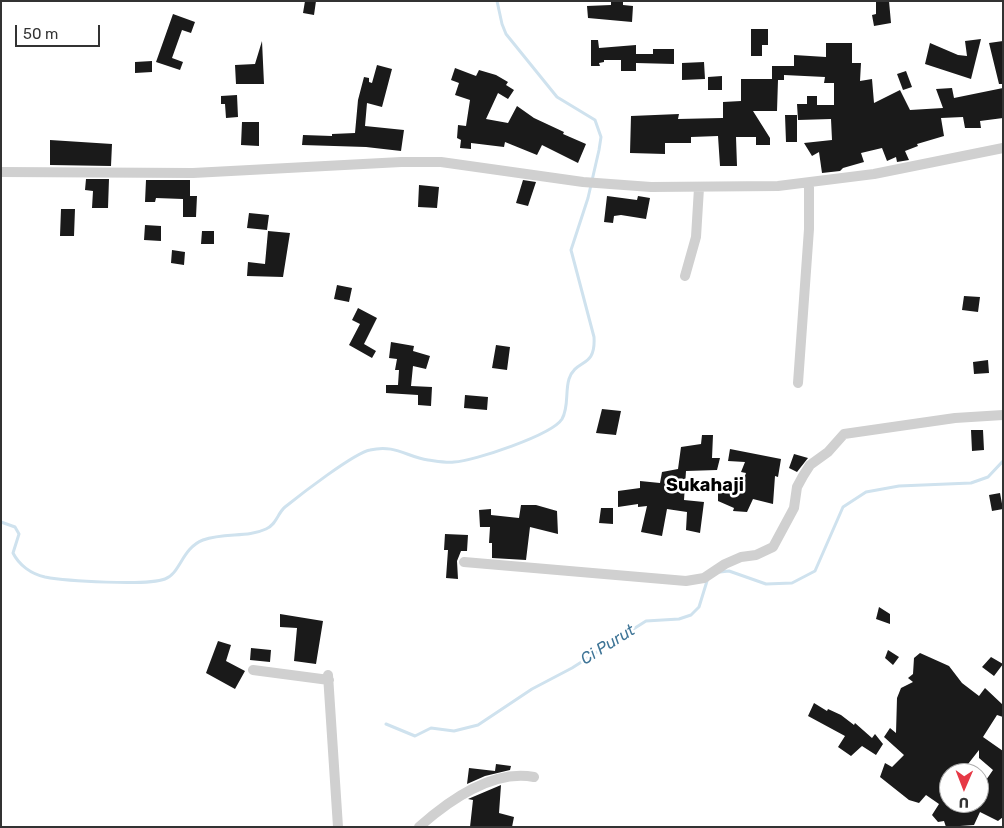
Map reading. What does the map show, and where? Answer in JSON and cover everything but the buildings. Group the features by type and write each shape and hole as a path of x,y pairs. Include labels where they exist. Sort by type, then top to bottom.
{"street":[{"path":"1,172 184,173 401,162 441,162 583,182 699,188 809,183 874,174 1003,148"},
{"path":"798,383 809,229 809,183"},
{"path":"685,276 696,237 699,188"},
{"path":"464,562 686,581 704,578 725,564 740,558 756,555 773,547 794,508 797,486 803,476 810,465 828,452 844,434 955,418 1003,415"},
{"path":"253,670 329,677 338,827"},
{"path":"419,827 431,816 479,786 520,776 534,777"}],"waterway":[{"path":"1,522 15,527 19,534 13,553 26,568 40,576 55,579 106,582 156,581 170,576 190,549 203,540 219,536 259,532 270,527 285,507 327,475 362,453 370,450 387,449 428,460 464,461 529,439 544,432 562,419 572,372 589,359 594,347 594,337 571,250 588,198 601,137 595,120 557,97 506,34 497,1"},
{"name":"Ci Purut","path":"720,572 729,571 766,584 792,583 815,571 843,507 866,492 899,486 971,483 988,477 1003,461"},
{"name":"Ci Purut","path":"386,724 415,736 431,728 454,731 478,725 532,689 572,668 646,621 679,619 691,615 699,607 707,581"}],"district":[{"name":"Sukahaji","path":"705,486"}]}
